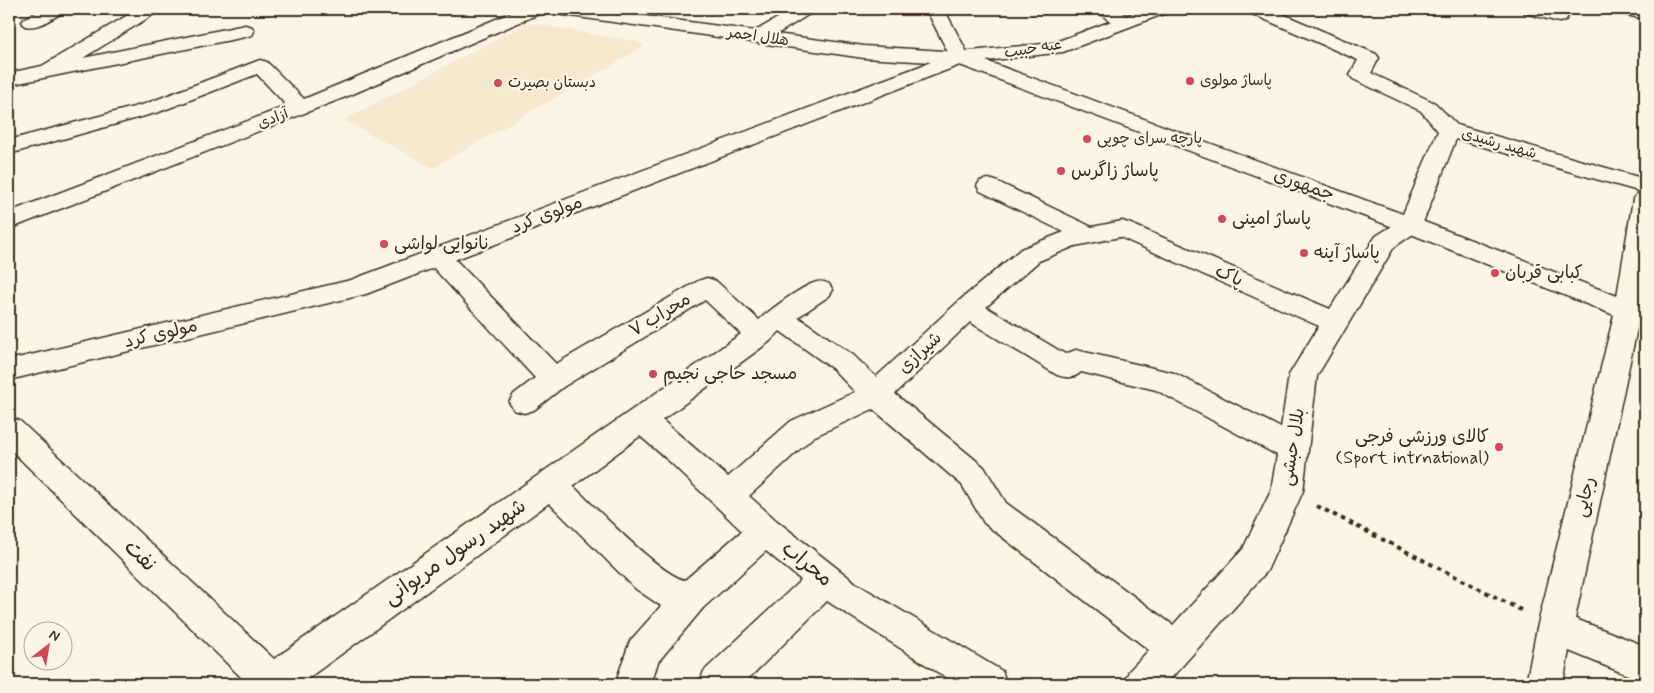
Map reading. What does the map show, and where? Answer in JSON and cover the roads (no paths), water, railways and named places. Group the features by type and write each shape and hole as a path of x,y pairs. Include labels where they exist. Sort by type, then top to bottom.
{"street":[{"path":"31,22 56,9"},
{"path":"48,71 150,9"},
{"name":"آزادی","path":"9,222 301,108 535,9"},
{"name":"هلال احمر","path":"557,9 610,12 759,37 864,52 960,58"},
{"path":"759,37 805,9"},
{"path":"935,9 960,58"},
{"path":"1106,9 1125,22"},
{"name":"عبه حبیب","path":"960,58 1056,48 1160,9"},
{"name":"شهید رشیدی","path":"1256,9 1369,58 1360,75 1428,107 1449,130 1645,186"},
{"path":"1531,9 1559,17 1563,9"},
{"path":"1622,9 1645,14"},
{"path":"9,79 245,31"},
{"name":"جمهوری","path":"960,58 1410,225 1637,314"},
{"name":"مولوی کرد","path":"9,370 357,288 960,58"},
{"path":"9,147 152,108 260,66 301,108"},
{"path":"1410,225 1449,130"},
{"path":"988,186 1089,235"},
{"name":"رجایی","path":"1545,684 1555,628 1637,314 1645,200"},
{"name":"بلال حبشی","path":"1142,684 1255,560 1287,492 1303,375 1385,242 1410,225"},
{"name":"شیرازی","path":"727,497 802,429 876,395 968,308 1030,255 1069,239 1122,229"},
{"name":"پاک","path":"1122,229 1336,322"},
{"path":"438,257 553,379"},
{"name":"محراب ۷","path":"524,402 553,379 707,287 759,335"},
{"name":"شهید رسول مریوانی","path":"271,683 759,335 779,317 820,290"},
{"path":"968,308 1067,368 1076,360 1164,381 1293,449"},
{"path":"779,317 843,362 876,395 973,476 995,513 1175,648"},
{"name":"محراب","path":"641,420 679,451 765,531 845,595 989,684"},
{"name":"نفت","path":"9,429 271,683"},
{"path":"550,484 648,578 671,594 691,597"},
{"path":"633,684 643,653 691,597 765,531"},
{"path":"718,684 826,578"},
{"path":"1555,628 1645,664"}],"place":[{"name":"پاساژ مولوی","path":"1190,81"},
{"name":"دبستان بصیرت","path":"498,83"},
{"name":"پارچه سرای چوپی","path":"1087,139"},
{"name":"پاساژ زاگرس","path":"1061,171"},
{"name":"پاساژ امینی","path":"1222,219"},
{"name":"نانوایی لواشی","path":"384,244"},
{"name":"پاساژ آینه","path":"1304,253"},
{"name":"کبابی قربان","path":"1495,273"},
{"name":"مسجد حاجی نجیم","path":"653,374"},
{"name":"کالای ورزشی فرجی (Sport intrnational)","path":"1499,447"}]}
